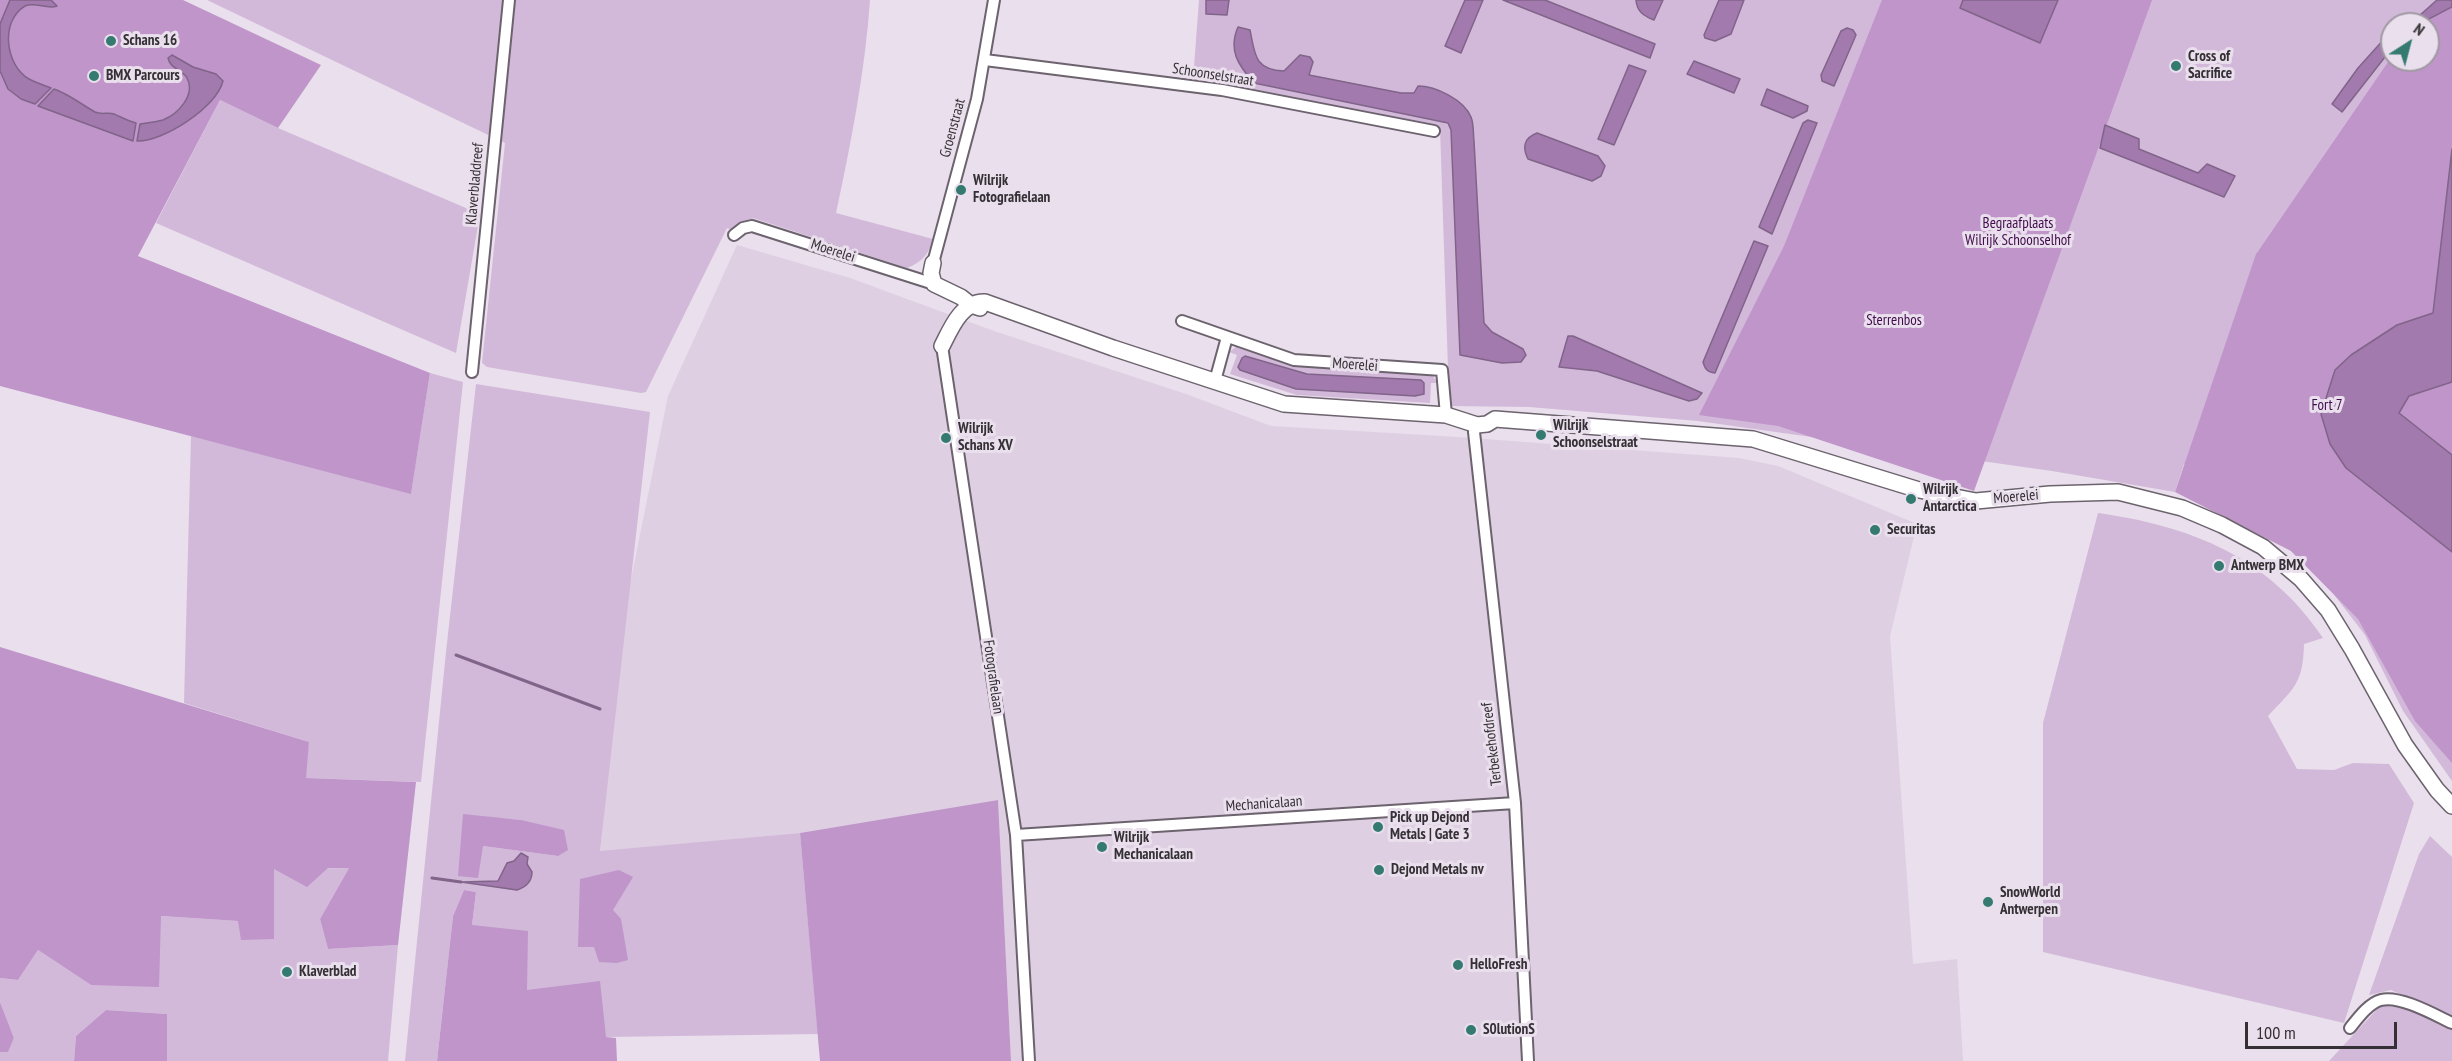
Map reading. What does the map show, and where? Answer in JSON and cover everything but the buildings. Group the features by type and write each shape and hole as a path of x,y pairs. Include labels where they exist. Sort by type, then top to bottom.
{"street":[{"name":"Klaverbladdreef","path":"472,372 509,0"},
{"name":"Groenstraat","path":"933,263 985,60 994,0"},
{"name":"Schoonselstraat","path":"985,60 1222,90 1434,131"},
{"name":"Moerelei","path":"734,235 743,228 752,226 763,228 934,285 962,297 971,305 976,302 985,302 1284,404 1446,415 1477,425 1487,424 1495,419 1753,439 1919,490 1976,501 2050,494 2118,492 2182,508 2222,525 2263,547 2301,579 2328,610 2405,745 2437,790 2452,806"},
{"path":"933,263 931,273 934,285"},
{"name":"Fotografielaan","path":"971,305 961,313 942,346 1016,836 1029,1061"},
{"name":"Moerelei","path":"1182,321 1294,360 1442,370 1446,415"},
{"path":"1215,381 1227,337"},
{"name":"Terbekehofdreef","path":"1477,425 1474,432 1515,803 1528,1061"},
{"name":"Mechanicalaan","path":"1016,836 1515,803"},
{"path":"2350,1028 2373,1004 2382,999 2397,1000 2412,1005 2452,1023"}],"shaded area":[{"path":"10,0 51,0 57,6 33,4 25,6 17,13 9,32 11,54 21,72 29,79 51,88 35,104 21,99 8,89 0,71 0,24"},
{"path":"1206,0 1229,0 1227,15 1206,14"},
{"path":"1465,0 1483,0 1461,53 1445,46"},
{"path":"1503,0 1545,0 1655,44 1650,58"},
{"path":"1636,0 1663,0 1654,20 1642,13"},
{"path":"1719,0 1744,0 1731,34 1715,41 1705,38 1704,35"},
{"path":"1963,0 2058,0 2040,43 1960,8"},
{"path":"2437,0 2452,0 2452,7 2440,13 2424,12"},
{"path":"1238,27 1250,30 1255,53 1261,64 1267,68 1284,71 1300,55 1310,57 1313,62 1309,75 1401,93 1414,93 1418,86 1433,88 1449,95 1462,105 1471,117 1473,126 1484,323 1492,332 1523,349 1526,355 1521,362 1502,363 1460,355 1451,130 1448,123 1254,83 1243,70 1234,50"},
{"path":"1847,28 1853,30 1856,35 1834,86 1822,81 1821,75 1841,31"},
{"path":"2380,44 2380,63 2342,112 2332,104 2358,68"},
{"path":"172,55 193,67 216,74 223,81 219,91 200,112 188,121 161,136 137,141 140,124 169,117 180,109 187,97 189,84 187,78 169,62 168,58"},
{"path":"1694,61 1740,79 1734,93 1687,74"},
{"path":"1629,65 1646,71 1614,145 1598,139"},
{"path":"54,89 95,112 114,114 136,123 133,141 38,106"},
{"path":"1767,89 1808,106 1807,111 1793,118 1761,105"},
{"path":"1808,120 1817,123 1772,234 1759,227 1803,123"},
{"path":"2105,125 2139,139 2139,149 2198,173 2207,164 2235,176 2224,197 2100,148"},
{"path":"1537,133 1598,156 1605,166 1601,176 1592,181 1528,159 1525,143 1529,137"},
{"path":"2452,149 2452,382 2409,396 2399,413 2452,455 2452,552 2346,468 2330,444 2321,414 2335,370 2351,355 2397,325 2433,313"},
{"path":"1754,241 1768,246 1715,373 1710,372 1703,362"},
{"path":"737,245 850,278 994,331 1186,394 1271,426 1739,458 1778,466 1917,524 1890,636 1913,964 1957,959 1963,1061 1011,1061 998,800 800,833 600,852 623,619 668,396"},
{"path":"1568,336 1573,336 1702,393 1697,399 1689,401 1597,371 1559,367"},
{"path":"1245,356 1307,374 1421,380 1424,383 1424,394 1415,396 1296,389 1240,370 1238,367"},
{"path":"521,853 528,857 527,864 532,876 526,886 520,889 461,882 498,881 507,863 514,861"}],"green space":[{"path":"0,0 183,0 321,65 278,128 220,100 138,256 430,373 411,494 0,386"},
{"path":"207,0 870,0 861,80 836,213 933,239 924,257 907,268 753,218 745,235 727,228 646,392 487,367 482,363 505,143"},
{"name":"Begraafplaats Wilrijk Schoonselhof","path":"1199,0 2437,0 2424,12 2380,12 2381,72 2256,254 2417,72 2440,72 2440,46 2452,32 2452,781 2403,711 2365,635 2332,592 2291,551 2184,464 2175,492 2052,471 1698,421 1529,407 1451,406 1440,128 1193,80"},
{"name":"Sterrenbos","path":"1882,0 1963,0 1960,8 2040,43 2058,0 2152,0 1974,491 1778,426 1699,415 1784,246"},
{"name":"Fort 7","path":"2452,7 2452,149 2433,314 2397,325 2335,370 2321,414 2438,541 2452,552 2452,763 2415,721 2358,619 2291,551 2175,492 2256,254 2381,72 2440,72 2440,12"},
{"path":"220,100 278,128 480,214 456,353 156,223"},
{"path":"1236,347 1243,347 1289,363 1431,374 1438,383 1431,383 1430,403 1297,395 1230,374 1237,355 1229,352"},
{"path":"430,373 463,382 421,782 305,778 309,742 184,703 191,436 411,493"},
{"path":"2452,382 2452,455 2399,413 2409,396"},
{"path":"476,384 650,412 600,851 800,833 818,1034 606,1037 527,990 472,925 476,892 464,890 453,916 437,1061 405,1061 446,652","holes":["497,818 521,820 558,856 483,846"]},
{"path":"2098,513 2165,527 2196,537 2253,566 2278,586 2302,610 2323,638 2304,644 2299,677 2291,691 2268,716 2297,769 2334,770 2353,763 2389,764 2414,803 2344,1023 2043,952 2043,723"},
{"path":"0,647 309,742 306,778 416,782 398,945 328,949 320,919 349,868 328,868 307,887 274,869 274,939 241,940 238,921 161,916 159,987 91,985 38,950 18,980 0,978"},
{"path":"998,800 1011,1061 820,1061 800,833"},
{"path":"463,814 521,820 564,830 568,850 558,856 483,846 478,878 458,876"},
{"path":"2430,836 2452,857 2452,1018 2391,990 2369,995 2419,854"},
{"path":"349,868 320,919 328,949 398,945 388,1061 167,1061 167,1014 106,1010 76,1036 74,1061 0,1061 0,1052 8,1051 14,1038 0,1002 0,978 18,980 38,950 91,985 117,985 160,916 239,921 273,869"},
{"path":"619,870 633,877 613,910 621,919 628,960 617,963 599,962 594,947 578,947 580,879"},
{"path":"464,890 476,892 472,925 528,931 527,990 600,981 606,1037 616,1038 617,1061 437,1061 453,916"},
{"path":"0,1002 14,1038 8,1052 0,1052"},
{"path":"2381,1005 2411,1009 2452,1028 2452,1061 2329,1061"},
{"path":"106,1010 167,1014 167,1061 74,1061 76,1036"}],"waterway":[{"path":"456,655 600,709"},
{"path":"432,878 461,882"}],"place":[{"name":"Schans 16","path":"111,41"},
{"name":"Cross of Sacrifice","path":"2176,66"},
{"name":"BMX Parcours","path":"94,76"},
{"name":"Wilrijk Fotografielaan","path":"961,190"},
{"name":"Wilrijk Schoonselstraat","path":"1541,435"},
{"name":"Wilrijk Schans XV","path":"946,438"},
{"name":"Wilrijk Antarctica","path":"1911,499"},
{"name":"Securitas","path":"1875,530"},
{"name":"Antwerp BMX","path":"2219,566"},
{"name":"Pick up Dejond Metals | Gate 3","path":"1378,827"},
{"name":"Wilrijk Mechanicalaan","path":"1102,847"},
{"name":"Dejond Metals nv","path":"1379,870"},
{"name":"SnowWorld Antwerpen","path":"1988,902"},
{"name":"HelloFresh","path":"1458,965"},
{"name":"Klaverblad","path":"287,972"},
{"name":"S0lutionS","path":"1471,1030"}]}
